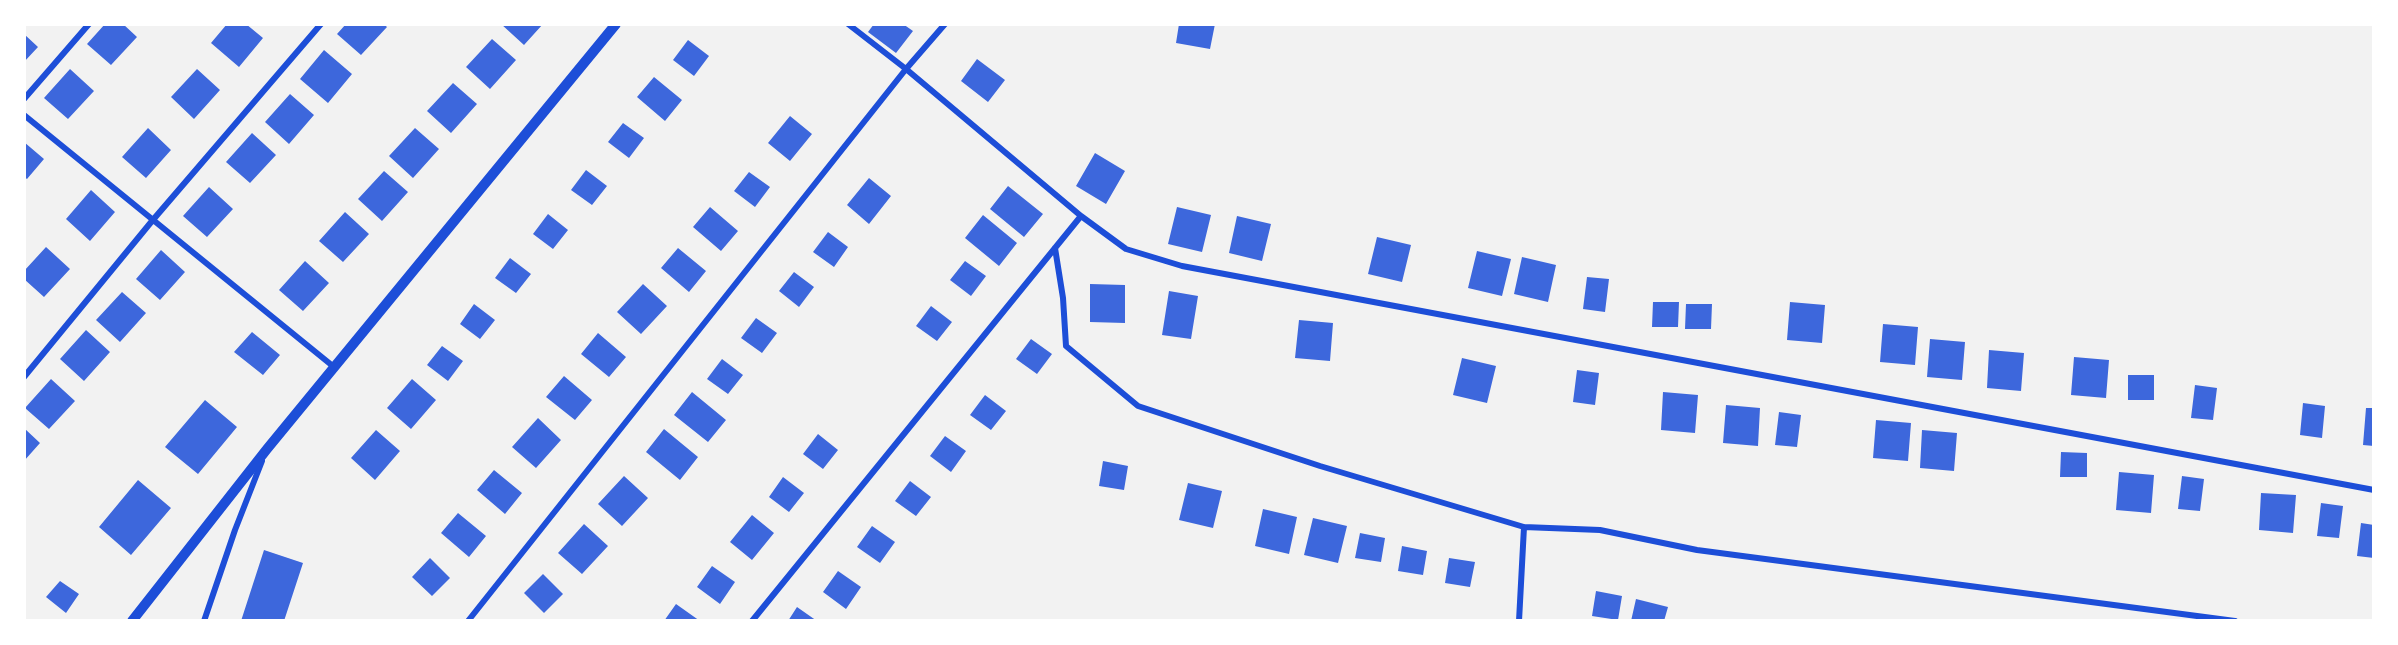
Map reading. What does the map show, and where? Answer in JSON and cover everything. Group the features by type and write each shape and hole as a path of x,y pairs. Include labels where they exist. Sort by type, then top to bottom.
{"street":[{"path":"24,99 89,24"},
{"path":"24,377 152,221 321,24"},
{"path":"132,621 267,449 616,24"},
{"path":"848,24 906,69 1081,216 1126,249 1182,266 2374,490"},
{"path":"468,621 906,69 945,24"},
{"path":"24,115 334,367"},
{"path":"752,621 1081,216"},
{"path":"1055,248 1063,298 1066,346 1138,406 1320,466 1524,527 1600,530 1697,550 2235,621"},
{"path":"204,621 267,449"},
{"path":"1520,621 1524,527"}],"building":[{"path":"105,24 123,24 137,37 111,65 87,44"},
{"path":"227,24 246,24 263,38 239,67 211,43"},
{"path":"346,24 384,24 387,27 361,55 337,34"},
{"path":"501,24 543,24 524,45"},
{"path":"874,24 903,24 913,31 896,53 868,32"},
{"path":"1179,24 1215,24 1210,49 1176,43"},
{"path":"24,34 38,47 24,62"},
{"path":"492,39 516,60 490,89 466,67"},
{"path":"688,40 709,56 694,76 673,60"},
{"path":"324,50 352,74 328,103 300,79"},
{"path":"977,59 1005,80 988,102 961,81"},
{"path":"70,69 94,91 68,119 44,98"},
{"path":"197,69 220,90 194,119 171,97"},
{"path":"654,77 682,100 665,121 637,97"},
{"path":"453,83 477,104 451,133 427,111"},
{"path":"290,94 314,115 289,144 265,122"},
{"path":"790,116 812,134 790,161 768,143"},
{"path":"623,123 644,138 629,158 608,142"},
{"path":"148,128 171,150 146,178 122,157"},
{"path":"415,128 439,149 413,178 389,156"},
{"path":"252,133 276,155 250,183 226,162"},
{"path":"24,142 44,159 27,179 24,177"},
{"path":"1095,153 1125,171 1106,204 1076,186"},
{"path":"586,170 607,186 592,205 571,190"},
{"path":"384,171 408,192 382,221 358,199"},
{"path":"749,172 770,187 755,207 734,191"},
{"path":"869,178 891,196 869,224 847,205"},
{"path":"1008,186 1043,214 1024,237 990,209"},
{"path":"209,187 233,209 207,237 183,216"},
{"path":"91,190 115,212 90,241 66,219"},
{"path":"710,207 738,231 721,251 693,227"},
{"path":"1177,207 1211,215 1202,252 1168,244"},
{"path":"345,212 369,234 343,262 319,241"},
{"path":"548,214 568,230 553,249 533,234"},
{"path":"983,215 1017,243 999,266 965,238"},
{"path":"1237,216 1271,224 1262,261 1229,253"},
{"path":"828,232 848,247 834,267 813,252"},
{"path":"1377,237 1411,245 1402,282 1368,274"},
{"path":"46,247 70,269 44,297 24,279 24,271"},
{"path":"678,248 706,271 689,292 661,268"},
{"path":"161,250 185,272 160,300 136,279"},
{"path":"1477,251 1511,259 1502,296 1468,288"},
{"path":"1522,257 1556,265 1548,302 1514,294"},
{"path":"510,258 531,274 516,293 495,278"},
{"path":"305,261 329,283 303,311 279,290"},
{"path":"965,261 986,276 971,296 950,280"},
{"path":"794,272 814,287 799,307 779,291"},
{"path":"1587,277 1609,279 1605,312 1583,309"},
{"path":"643,284 667,306 641,334 617,312"},
{"path":"1090,284 1125,285 1125,323 1090,322"},
{"path":"1169,291 1198,296 1191,339 1162,335"},
{"path":"122,292 146,313 120,342 96,320"},
{"path":"1653,302 1679,302 1678,327 1652,327"},
{"path":"1790,302 1825,305 1822,343 1787,340"},
{"path":"474,304 495,320 480,339 460,324"},
{"path":"1686,304 1712,304 1711,329 1685,329"},
{"path":"931,306 952,322 937,341 916,326"},
{"path":"756,318 777,333 762,353 741,338"},
{"path":"1299,320 1333,323 1330,361 1295,358"},
{"path":"1883,324 1918,327 1915,365 1880,362"},
{"path":"86,330 110,352 84,381 60,359"},
{"path":"252,332 280,355 263,375 234,352"},
{"path":"598,333 626,357 609,377 581,354"},
{"path":"1031,339 1052,354 1037,374 1016,359"},
{"path":"1930,339 1965,342 1962,380 1927,377"},
{"path":"442,346 463,361 448,381 427,365"},
{"path":"1989,350 2024,353 2021,391 1987,388"},
{"path":"2074,357 2109,360 2106,398 2071,395"},
{"path":"1462,358 1496,366 1487,403 1453,395"},
{"path":"722,359 743,375 728,394 707,379"},
{"path":"1577,370 1599,373 1595,405 1573,402"},
{"path":"2128,375 2154,375 2154,400 2128,400"},
{"path":"564,376 592,400 575,420 546,397"},
{"path":"51,379 75,401 49,429 25,408"},
{"path":"412,379 436,400 411,429 387,408"},
{"path":"2195,385 2217,388 2213,420 2191,418"},
{"path":"692,392 726,420 708,442 674,415"},
{"path":"1663,392 1698,395 1695,433 1661,430"},
{"path":"985,395 1006,411 991,430 970,415"},
{"path":"205,400 237,427 198,474 165,447"},
{"path":"2303,403 2325,406 2322,438 2300,435"},
{"path":"1726,405 1760,408 1758,446 1723,443"},
{"path":"2366,408 2374,408 2374,446 2363,445"},
{"path":"1779,412 1801,415 1797,447 1775,445"},
{"path":"538,418 561,440 536,468 512,447"},
{"path":"1876,420 1911,423 1908,461 1873,458"},
{"path":"24,428 40,443 24,461"},
{"path":"664,429 698,457 680,480 646,452"},
{"path":"376,430 400,451 375,480 351,458"},
{"path":"1922,430 1957,433 1954,471 1920,468"},
{"path":"818,434 838,450 823,469 803,454"},
{"path":"945,436 966,451 951,472 930,456"},
{"path":"2061,452 2087,453 2087,477 2060,477"},
{"path":"1103,461 1128,466 1124,490 1099,486"},
{"path":"494,470 522,493 505,514 477,490"},
{"path":"2119,472 2154,475 2151,513 2116,510"},
{"path":"624,476 648,498 622,526 598,504"},
{"path":"2182,476 2204,479 2200,511 2178,509"},
{"path":"783,477 804,493 789,512 769,497"},
{"path":"138,480 171,508 131,555 99,527"},
{"path":"910,481 931,497 916,516 895,501"},
{"path":"1188,483 1222,491 1213,528 1179,520"},
{"path":"2261,493 2296,495 2293,533 2259,530"},
{"path":"2321,503 2343,506 2339,538 2317,536"},
{"path":"1263,509 1297,517 1289,554 1255,546"},
{"path":"458,513 486,536 469,557 441,533"},
{"path":"752,515 774,533 752,560 730,542"},
{"path":"1313,518 1347,526 1338,563 1304,555"},
{"path":"2361,523 2374,525 2374,558 2357,556"},
{"path":"584,524 608,546 582,574 558,553"},
{"path":"872,526 895,542 880,563 857,547"},
{"path":"1360,533 1385,538 1381,562 1355,558"},
{"path":"1402,546 1427,551 1423,575 1398,571"},
{"path":"264,550 303,563 284,621 241,621"},
{"path":"430,558 450,578 432,596 412,577"},
{"path":"1449,558 1475,562 1470,587 1445,583"},
{"path":"712,566 735,582 720,604 697,587"},
{"path":"838,571 861,587 846,609 823,592"},
{"path":"543,574 563,594 544,613 524,593"},
{"path":"60,581 79,594 66,613 46,597"},
{"path":"1596,591 1622,596 1618,620 1592,616"},
{"path":"1636,599 1668,607 1664,621 1631,621"},
{"path":"676,604 700,621 664,621"},
{"path":"797,607 817,621 788,621"}]}
